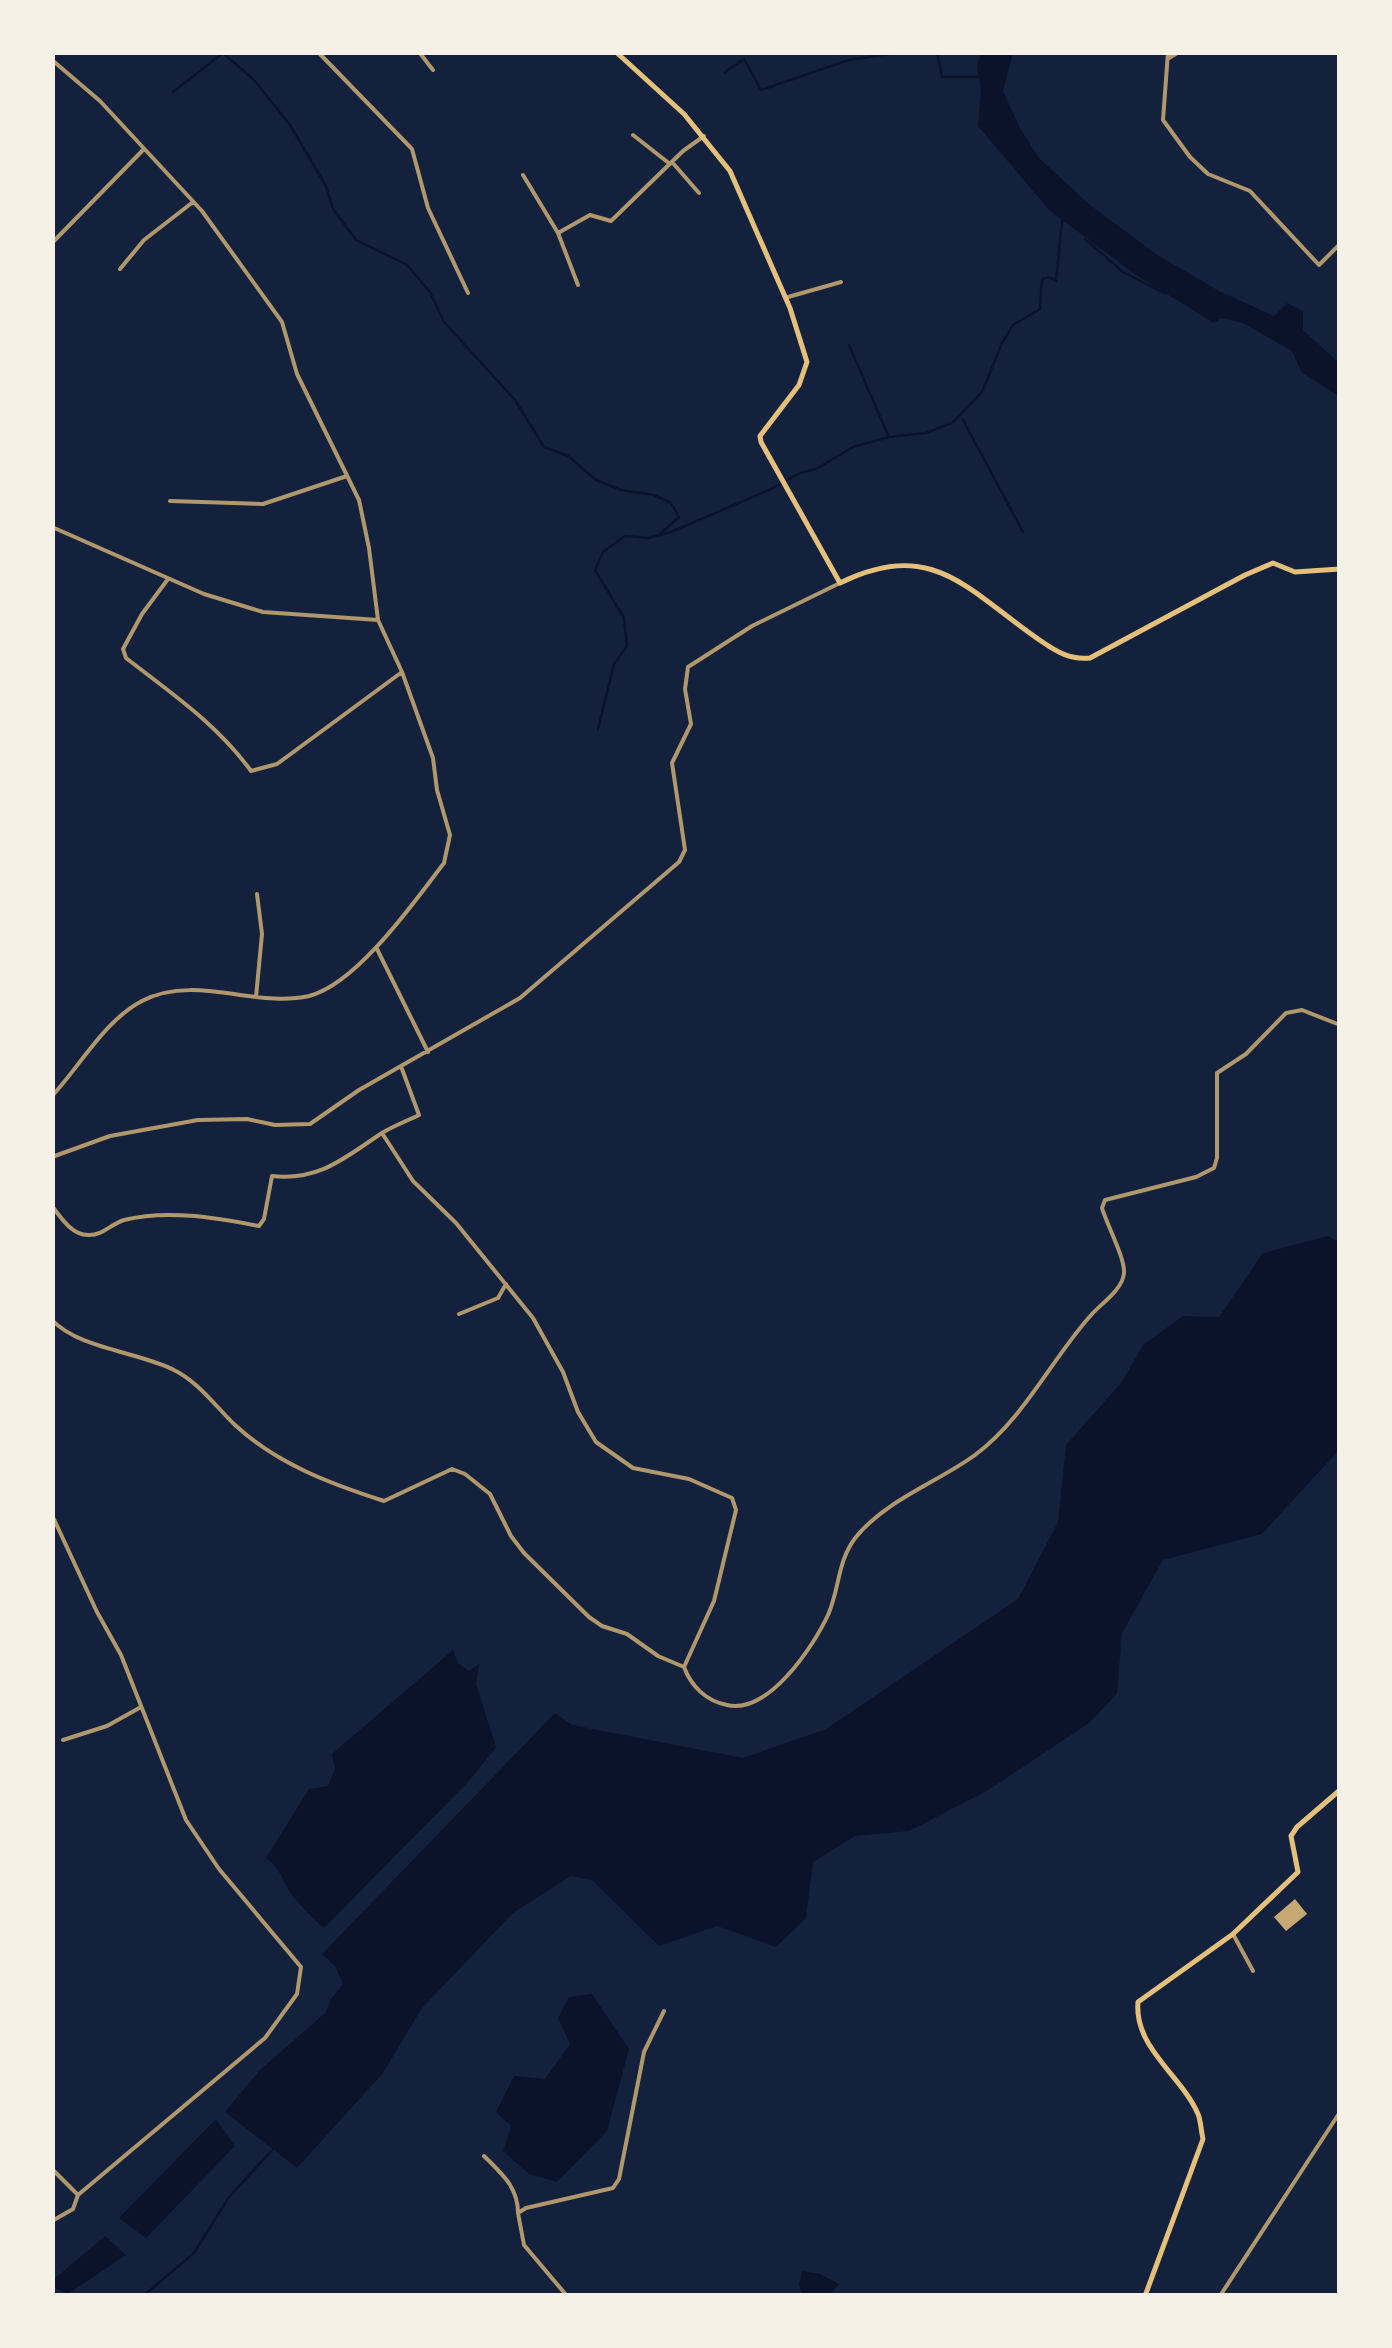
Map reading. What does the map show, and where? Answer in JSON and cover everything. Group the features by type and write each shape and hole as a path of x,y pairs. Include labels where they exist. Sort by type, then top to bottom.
{"main road":[{"path":"616,52 704,136 730,172 786,298 807,362 799,385 760,436 840,582 869,569 905,563 925,566 958,581 1050,648 1074,660 1090,658 1273,563 1296,572 1340,570"},
{"path":"1145,2296 1203,2138 1198,2114 1143,2034 1136,2018 1138,2002 1233,1934 1298,1872 1291,1836 1340,1790"}],"street":[{"path":"318,52 412,149 428,208 468,293"},
{"path":"419,52 433,70"},
{"path":"1179,52 1168,55 1163,120 1190,157 1208,174 1250,191 1319,265 1340,244"},
{"path":"52,60 100,101 194,202 282,322 297,374 358,500 378,620 402,672 433,758 450,845 444,862 376,948 356,967 318,992 272,1000 206,990 168,991 142,1001 126,1011 52,1096"},
{"path":"633,135 671,163 700,193"},
{"path":"558,233 590,216 612,220 704,136"},
{"path":"52,243 144,149"},
{"path":"524,176 558,233 578,285"},
{"path":"120,269 144,240 194,202"},
{"path":"786,298 841,282"},
{"path":"170,501 263,504 347,476"},
{"path":"52,527 204,594 264,612 378,620"},
{"path":"168,579 123,649 126,658 196,711 231,744 250,771 277,764 402,672"},
{"path":"52,1157 110,1136 198,1120 310,1124 359,1090 520,998 679,862 684,850 672,762 691,724 685,689 688,667 752,626 840,582"},
{"path":"256,997 262,934 257,894"},
{"path":"376,948 428,1052"},
{"path":"382,1132 413,1181 456,1223 542,1332 585,1427 596,1442 633,1468 656,1475 674,1474 732,1498 736,1510 714,1601 684,1667 689,1681 702,1694 740,1707 759,1701 800,1661 830,1610 839,1565 857,1536 923,1486 979,1452 1013,1417 1066,1343 1119,1286 1124,1272 1102,1208 1105,1200 1214,1168 1216,1073 1246,1054 1286,1013 1302,1010 1340,1025"},
{"path":"52,1206 65,1224 82,1236 95,1235 121,1221 168,1215 259,1226 264,1219 272,1176 296,1178 316,1174 382,1132 419,1115 401,1067"},
{"path":"459,1314 498,1298 506,1284"},
{"path":"52,1320 77,1337 172,1369 199,1386 236,1426 271,1452 325,1482 384,1501 452,1469 466,1474 490,1494 511,1536 532,1563 589,1617 684,1667"},
{"path":"52,1515 121,1654 186,1820 218,1869 301,1966 297,1994 265,2038 78,2195 73,2208 52,2220"},
{"path":"63,1740 107,1726 142,1706"},
{"path":"1233,1934 1253,1971"},
{"path":"518,2214 526,2208 613,2188 619,2179 644,2052 664,2011"},
{"path":"1220,2296 1340,2112"},
{"path":"484,2156 509,2180 516,2193 524,2244 567,2296"},
{"path":"52,2169 78,2195"}],"water":[{"path":"980,53 1013,53 1003,91 1020,128 1039,158 1090,205 1156,254 1219,291 1274,316 1287,303 1303,311 1303,330 1339,363 1339,396 1302,373 1292,351 1243,323 1221,318 1214,323 1136,275 1049,210 978,126"},
{"path":"1328,1236 1339,1242 1339,1450 1262,1534 1163,1560 1122,1633 1117,1694 1089,1723 987,1791 909,1831 855,1836 813,1862 806,1918 776,1947 717,1926 659,1946 592,1880 571,1876 513,1913 422,2008 383,2073 297,2168 225,2112 260,2070 325,2013 343,1984 335,1966 322,1954 555,1713 572,1725 743,1758 826,1729 1018,1599 1058,1522 1066,1445 1121,1383 1144,1344 1183,1316 1219,1317 1263,1253"},
{"path":"453,1650 458,1663 469,1671 479,1664 476,1684 496,1747 470,1780 324,1928 296,1900 266,1858 309,1789 328,1786 335,1769 332,1754"},
{"path":"592,1994 629,2049 607,2131 557,2182 529,2174 503,2151 511,2126 496,2112 514,2076 545,2079 570,2044 558,2018 569,1997"},
{"path":"216,2119 235,2146 146,2238 119,2218"},
{"path":"105,2236 126,2255 68,2294 53,2287 53,2280"},
{"path":"802,2271 820,2274 839,2284 830,2295 802,2295"}],"building":[{"path":"1295,1899 1307,1914 1286,1931 1274,1917"}],"waterway":[{"path":"725,72 744,59 761,90 849,60 902,52"},
{"path":"937,52 942,77 981,77"},
{"path":"173,92 223,53 254,80 290,125 326,186 333,209 356,240 407,265 430,292 444,322 515,400 544,447 568,456 596,480 671,503 679,517 661,533"},
{"path":"598,729 614,664 627,646 624,618 595,570 603,552 625,536 648,538 671,532 816,469 853,447 889,437 926,433 952,423 982,392 1013,325 1040,309 1042,279 1056,281 1062,221"},
{"path":"1085,239 1123,272 1164,293"},
{"path":"849,345 888,435"},
{"path":"963,420 1023,532"},
{"path":"143,2296 194,2253 229,2197 274,2148"}]}
